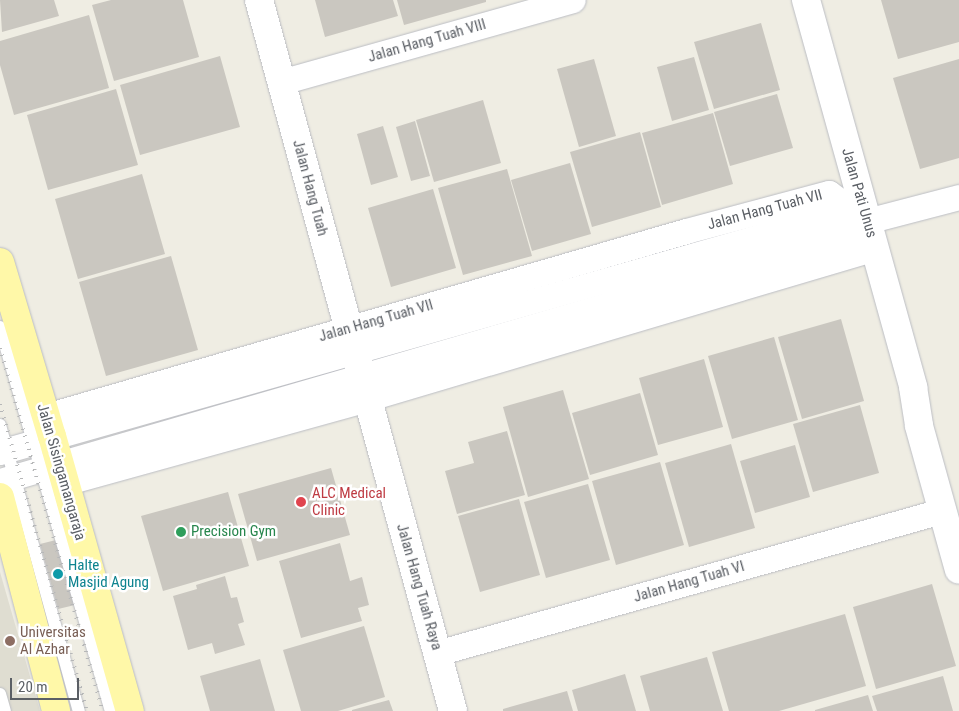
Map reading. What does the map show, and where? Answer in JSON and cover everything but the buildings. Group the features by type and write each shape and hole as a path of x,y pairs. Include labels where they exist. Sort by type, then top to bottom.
{"main road":[{"name":"Jalan Sisingamangaraja","path":"0,262 55,472 130,711"},
{"path":"5,485 56,711"}],"street":[{"name":"Jalan Hang Tuah","path":"259,0 357,364"},
{"name":"Jalan Hang Tuah VIII","path":"282,82 529,6 573,0"},
{"name":"Jalan Pati Unus","path":"806,0 913,387 919,426 950,507 959,570"},
{"name":"Jalan Hang Tuah VII","path":"357,364 530,276 686,231 829,193 870,233"},
{"path":"870,233 959,197"},
{"name":"Jalan Hang Tuah VII","path":"5,485 55,472 206,405 357,364 544,322 592,320 699,277 825,218 870,233"},
{"path":"686,231 699,277"},
{"name":"Jalan Hang Tuah VII","path":"4,451 44,431 206,405 357,364 544,322 699,277 870,233"},
{"path":"530,276 544,322"},
{"name":"Jalan Hang Tuah Raya","path":"357,364 453,711"},
{"name":"Jalan Hang Tuah VI","path":"437,653 950,507"}],"lane":[{"path":"0,327 44,431"},
{"path":"0,425 4,451 5,485 79,711"},
{"path":"55,472 111,711"},
{"path":"0,694 5,711"}],"shaded area":[{"name":"Universitas Al Azhar","path":"0,572 40,711 0,711"}],"railway":[{"path":"0,348 103,711"},
{"path":"0,404 87,711"}],"place":[{"name":"ALC Medical Clinic","path":"301,502"},
{"name":"Precision Gym","path":"181,532"},
{"name":"Halte Masjid Agung","path":"58,574"},
{"name":"Universitas Al Azhar","path":"10,641"}]}
